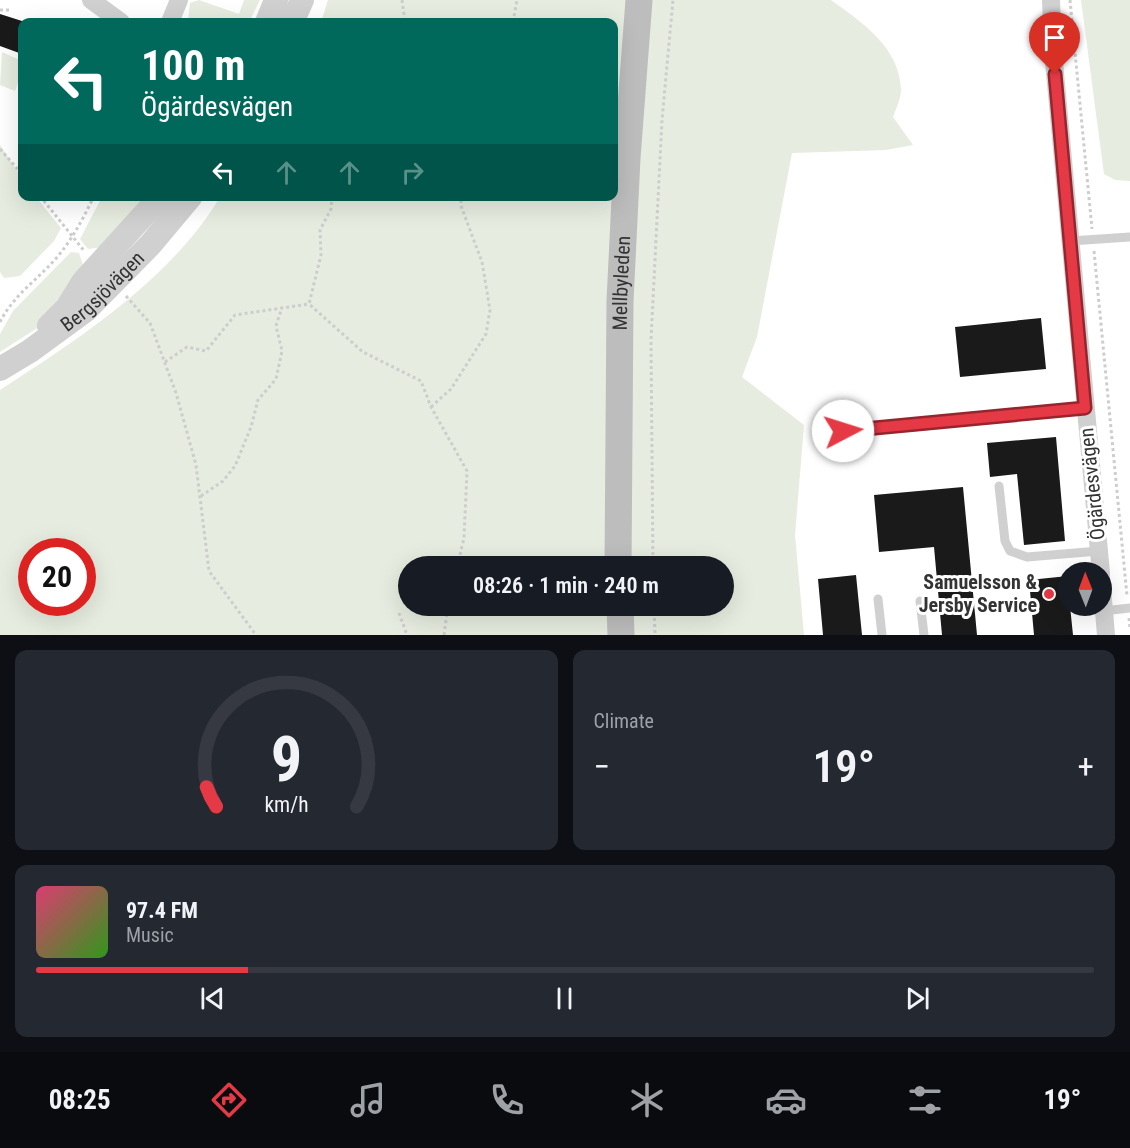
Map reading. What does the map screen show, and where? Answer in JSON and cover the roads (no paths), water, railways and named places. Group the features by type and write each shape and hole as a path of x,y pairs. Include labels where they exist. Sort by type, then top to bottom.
{"main road":[{"name":"Mellbyleden","path":"618,556 620,301 639,0"},
{"path":"620,616 621,635"}],"street":[{"path":"91,0 116,18"},
{"path":"172,18 179,0"},
{"path":"269,18 276,0"},
{"path":"294,18 302,0"},
{"name":"Ögärdesvägen","path":"1051,0 1053,51 1100,562"},
{"name":"Bergsjövägen","path":"0,357 56,321 82,282 156,201"},
{"name":"Bergsjövägen","path":"0,369 30,351 86,310 150,245 187,201"},
{"name":"Ögärdesvägen","path":"1104,616 1106,635"}],"lane":[{"path":"1071,242 1130,237"},
{"path":"843,431 1085,408"},
{"path":"999,486 1005,541 1010,551 1027,557 1099,551"},
{"path":"878,599 882,635"},
{"path":"920,602 924,635"},
{"path":"1112,610 1129,608"}],"place":[{"name":"Samuelsson & Jersby Service","path":"1049,594"}]}
